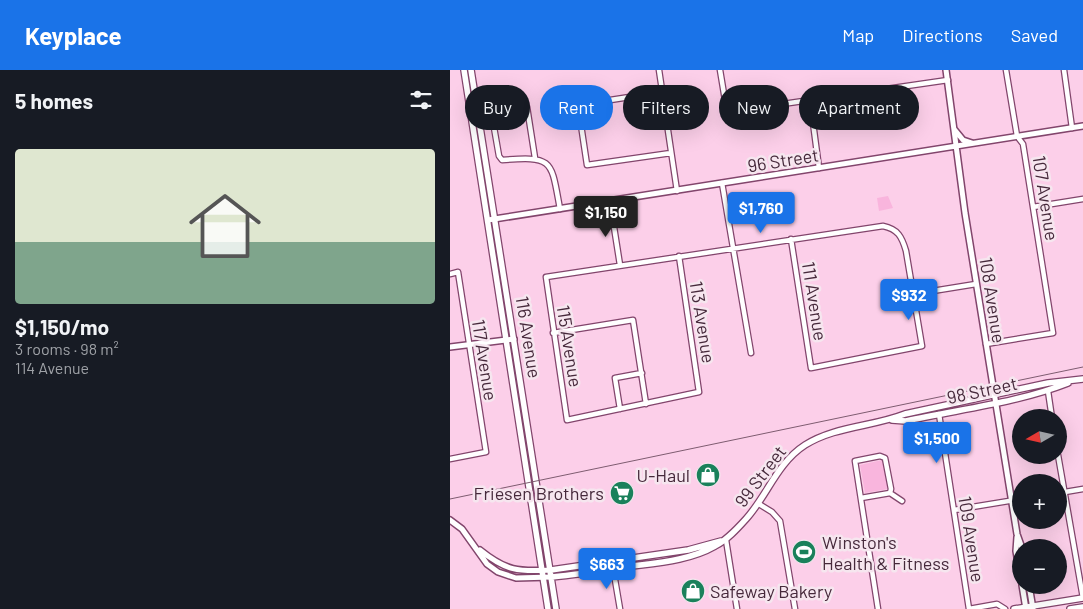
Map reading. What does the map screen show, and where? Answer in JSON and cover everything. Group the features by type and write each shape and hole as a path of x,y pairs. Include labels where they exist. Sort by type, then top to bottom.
{"main road":[{"name":"116 Avenue","path":"464,70 488,220 539,492 556,609"},
{"name":"116 Avenue","path":"471,70 495,219 548,609"},
{"name":"98 Street","path":"995,399 1048,383 1080,380"},
{"name":"98 Street","path":"938,411 995,399 1048,391 1080,380"},
{"name":"99 Street","path":"551,570 688,557 709,550 726,540 759,504 779,471 805,445 836,431 891,420 906,414 938,411"},
{"path":"531,494 539,492"},
{"name":"99 Street","path":"552,577 613,565"},
{"path":"1014,609 1083,598"},
{"path":"1070,609 1083,607"}],"street":[{"path":"659,70 661,85"},
{"path":"720,70 727,112 799,102"},
{"name":"108 Avenue","path":"946,70 976,284 1012,501"},
{"name":"107 Avenue","path":"986,344 1053,333 1023,144 1017,136 1006,70"},
{"path":"1064,70 1072,128"},
{"path":"914,85 948,80"},
{"path":"623,98 578,105 587,165 671,153"},
{"path":"535,158 527,107 497,110 492,116 498,156 502,160 535,158 549,165 554,172 560,209"},
{"name":"96 Street","path":"488,220 1083,126"},
{"path":"953,128 964,140 973,143"},
{"path":"668,130 677,191"},
{"path":"814,130 819,168"},
{"path":"722,183 751,353"},
{"path":"1033,207 1083,199"},
{"path":"611,208 620,265 883,226 892,228 902,237 914,294 976,284"},
{"name":"111 Avenue","path":"791,239 811,368 922,346 914,294"},
{"name":"113 Avenue","path":"646,404 699,392 679,256"},
{"name":"115 Avenue","path":"620,265 546,276 567,420 620,409"},
{"name":"117 Avenue","path":"450,274 458,272 486,452 450,459"},
{"path":"553,333 633,320 642,374 646,404 620,409 615,378 642,374"},
{"path":"450,347 510,340"},
{"path":"1048,391 1051,409"},
{"name":"109 Avenue","path":"938,411 969,609"},
{"path":"878,609 855,461 880,456 885,458 891,489 890,493"},
{"path":"1067,491 1083,489"},
{"path":"861,498 890,493 902,500"},
{"path":"954,510 1012,501"},
{"path":"759,504 772,512 780,521 795,609"},
{"name":"99 Street","path":"450,520 462,529 487,564 504,575 516,578 552,577"},
{"path":"1067,521 1083,598"},
{"name":"108 Avenue","path":"1016,529 1019,539"},
{"name":"108 Avenue","path":"1017,534 1017,539"},
{"path":"726,540 738,609"},
{"name":"99 Street","path":"478,549 491,560 509,569 551,570"},
{"path":"613,565 620,609"},
{"name":"108 Avenue","path":"1024,594 1026,608"},
{"path":"1031,594 1033,607"},
{"path":"969,609 997,604 1005,609"}],"shaded area":[{"path":"888,196 893,208 879,211 877,198"},
{"path":"882,460 888,489 865,493 860,465"}],"railway":[{"path":"450,499 1083,367"}],"place":[{"name":"U-Haul","path":"708,475"},
{"name":"Friesen Brothers","path":"622,493"},
{"name":"Winston's Health & Fitness","path":"804,552"},
{"name":"Safeway Bakery","path":"693,591"}]}
